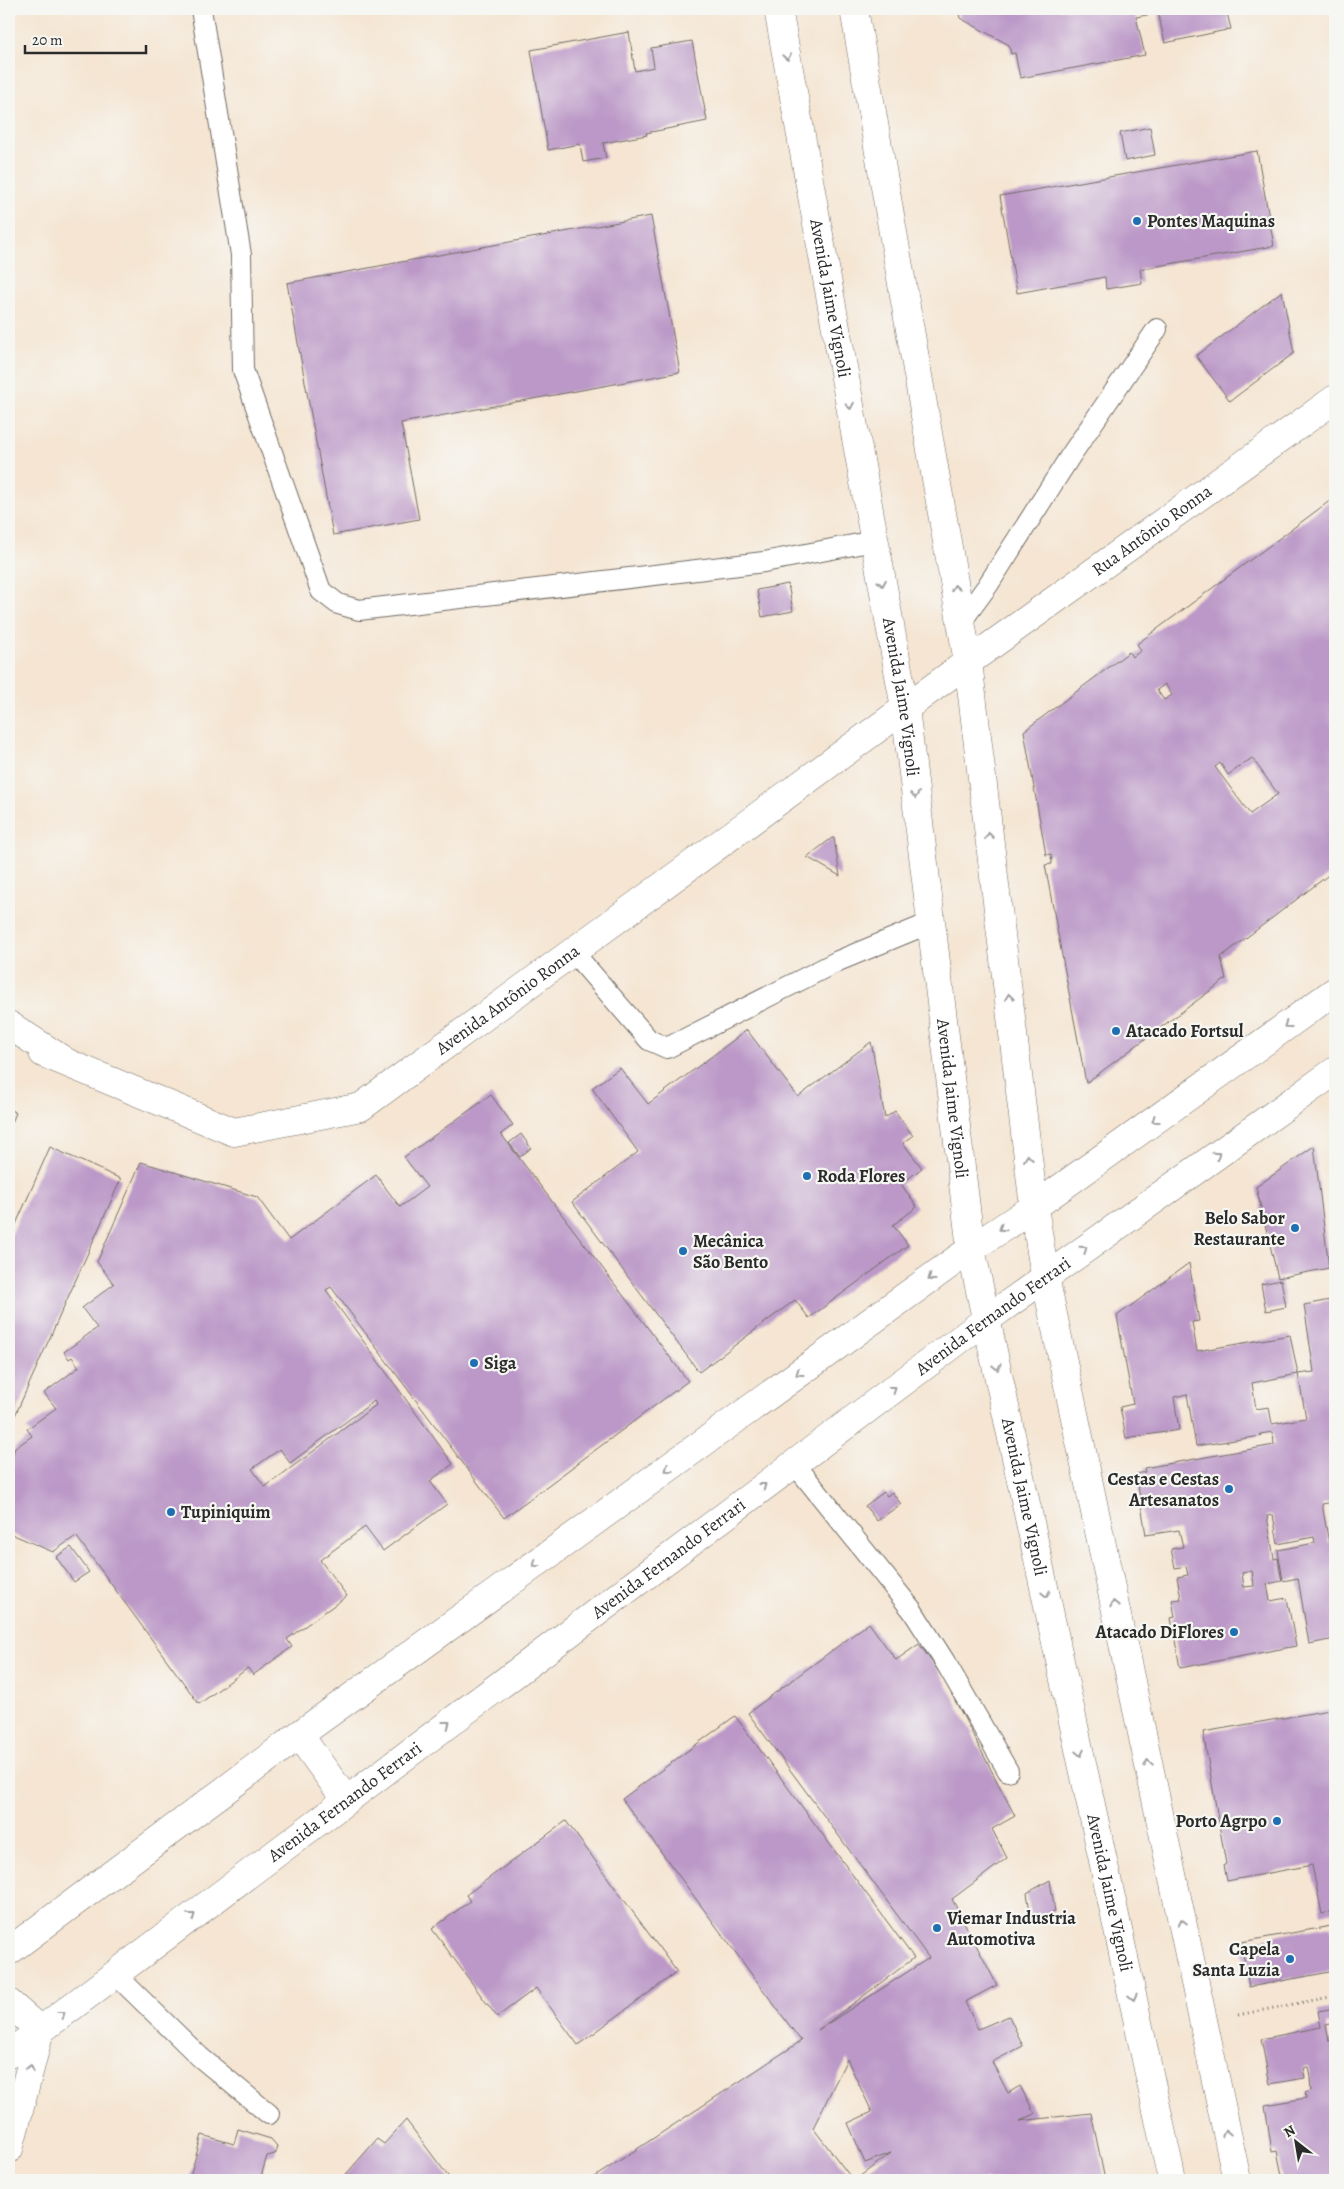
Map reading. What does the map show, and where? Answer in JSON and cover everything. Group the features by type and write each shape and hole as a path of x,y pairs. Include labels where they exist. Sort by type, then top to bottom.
{"main road":[{"name":"Avenida Jaime Vignoli","path":"778,9 905,708 970,1249 987,1319 1172,2180"},
{"path":"854,9 968,662 1034,1207 1045,1277 1236,2180"},
{"name":"Rua Antônio Ronna","path":"905,708 1335,399"},
{"name":"Avenida Antônio Ronna","path":"66,1062 234,1132 361,1107 905,708"},
{"path":"9,1951 299,1735 970,1249 1034,1207 1332,993"},
{"path":"9,1025 66,1062"},
{"path":"9,1040 66,1062"},
{"name":"Avenida Fernando Ferrari","path":"9,2054 987,1319 1335,1071"},
{"path":"299,1735 346,1800"},
{"path":"9,2003 40,2030 9,2150"}],"lane":[{"path":"200,9 241,255 244,370 321,591 338,604 359,610 764,562 874,541"},
{"path":"961,622 988,585 1071,455 1157,329"},
{"path":"573,952 649,1040 667,1048 838,961 930,923"},
{"path":"794,1463 912,1610 947,1665 1008,1771"},
{"path":"115,1974 200,2057 269,2114"}],"path":[{"path":"1203,2021 1335,1996"}],"building":[{"path":"958,9 1226,9 1231,29 1165,43 1158,13 1136,17 1145,55 1020,78 1015,53 1011,54 1009,45 960,18"},
{"path":"629,32 635,71 654,67 651,48 692,41 707,121 603,143 606,158 583,162 580,144 548,150 531,50"},
{"path":"1150,127 1155,155 1125,161 1120,133"},
{"name":"Pontes Maquinas","path":"1257,151 1274,246 1140,269 1142,283 1106,289 1105,277 1017,293 1000,196"},
{"path":"651,216 680,372 401,423 419,519 333,535 287,283"},
{"path":"1282,291 1294,353 1230,401 1196,356"},
{"path":"1335,497 1335,807 1332,809 1335,813 1335,870 1221,957 1226,979 1086,1083 1045,865 1052,864 1051,854 1046,855 1024,731 1129,652 1132,657 1141,651 1137,644","holes":["1165,684 1172,695 1164,700 1157,690","1252,758 1278,794 1250,814 1215,767 1220,763 1228,775"]},
{"path":"788,584 793,611 762,617 757,590"},
{"path":"834,838 840,876 807,857"},
{"path":"747,1030 798,1097 871,1042 885,1118 895,1111 913,1136 903,1143 922,1168 901,1184 917,1207 893,1225 908,1245 809,1318 795,1300 699,1372 572,1202 638,1152 592,1088 620,1068 648,1104"},
{"path":"491,1095 513,1125 501,1134 688,1381 504,1518 331,1287 326,1290 453,1464 430,1481 447,1504 383,1551 365,1527 320,1560 347,1596 287,1639 292,1647 253,1675 248,1668 199,1704 76,1536 53,1552 9,1533 9,1464 15,1448 32,1436 27,1429 56,1408 44,1393 79,1367 72,1357 69,1359 64,1352 97,1328 82,1308 114,1284 97,1262 141,1162 257,1197 289,1240 376,1175 400,1207 427,1187 404,1157","holes":["374,1401 376,1405 265,1487 252,1469 280,1449 290,1463"]},
{"path":"9,1109 16,1113 10,1127 9,1126"},
{"path":"521,1134 531,1148 520,1157 509,1143"},
{"name":"Belo Sabor Restaurante","path":"1314,1146 1329,1268 1278,1278 1256,1187"},
{"path":"50,1147 121,1179 9,1429 9,1240"},
{"path":"1189,1263 1199,1321 1192,1322 1197,1351 1290,1335 1298,1374 1314,1372 1304,1305 1335,1299 1335,1502 1322,1504 1329,1543 1335,1542 1335,1639 1309,1644 1298,1578 1283,1581 1278,1550 1315,1543 1314,1537 1278,1544 1273,1515 1267,1516 1274,1559 1278,1558 1282,1581 1267,1584 1270,1601 1287,1598 1296,1646 1180,1668 1171,1618 1175,1617 1172,1600 1181,1599 1177,1577 1188,1575 1186,1566 1175,1568 1171,1549 1183,1547 1179,1530 1146,1535 1136,1474 1145,1472 1144,1468 1274,1445 1273,1432 1260,1434 1261,1436 1196,1446 1187,1394 1174,1397 1179,1430 1126,1438 1120,1407 1133,1404 1117,1316","holes":["1298,1374 1306,1418 1272,1424 1269,1407 1256,1409 1252,1383","1252,1571 1254,1586 1244,1587 1242,1573"]},
{"path":"1281,1280 1286,1307 1266,1311 1261,1284"},
{"path":"884,1492 887,1496 892,1492 901,1504 877,1521 865,1506"},
{"path":"71,1547 89,1572 74,1582 56,1557"},
{"path":"869,1623 896,1660 919,1644 943,1677 1015,1816 992,1829 1007,1858 952,1899 997,1985 965,2002 978,2029 1009,2016 1023,2046 992,2062 1008,2093 1020,2086 1035,2114 1020,2121 1091,2113 1105,2180 855,2180 891,2153 865,2163 848,2123 872,2112 847,2059 813,2128 853,2180 590,2180 801,2041 622,1799 735,1716 914,1958 818,2030 929,1958 748,1713"},
{"path":"1335,1709 1335,1911 1322,1914 1312,1865 1227,1881 1224,1865 1226,1864 1203,1732"},
{"path":"566,1821 677,1972 578,2045 536,1988 497,2017 432,1929 470,1901 466,1895"},
{"path":"1050,1880 1055,1912 1049,1913 1049,1916 1031,1917 1027,1893"},
{"name":"Capela Santa Luzia","path":"1331,1926 1335,1947 1335,1971 1249,1987 1241,1942"},
{"path":"1335,2008 1335,2023 1326,2025 1329,2041 1335,2039 1335,2180 1283,2180 1277,2151 1272,2152 1265,2105 1306,2098 1305,2093 1311,2091 1310,2077 1308,2067 1303,2068 1305,2078 1270,2084 1261,2039 1321,2027 1318,2011"},
{"path":"406,2120 451,2180 341,2180 377,2139 384,2144"},
{"path":"238,2129 271,2139 277,2146 275,2154 267,2156 260,2180 184,2180 190,2176 202,2135 234,2144"}],"place":[{"name":"Pontes Maquinas","path":"1137,221"},
{"name":"Atacado Fortsul","path":"1116,1031"},
{"name":"Roda Flores","path":"807,1176"},
{"name":"Belo Sabor Restaurante","path":"1295,1228"},
{"name":"Mecânica São Bento","path":"683,1251"},
{"name":"Siga","path":"474,1363"},
{"name":"Cestas e Cestas Artesanatos","path":"1229,1489"},
{"name":"Tupiniquim","path":"171,1512"},
{"name":"Atacado DiFlores","path":"1234,1632"},
{"name":"Porto Agrpo","path":"1277,1821"},
{"name":"Viemar Industria Automotiva","path":"937,1928"},
{"name":"Capela Santa Luzia","path":"1290,1959"}]}
